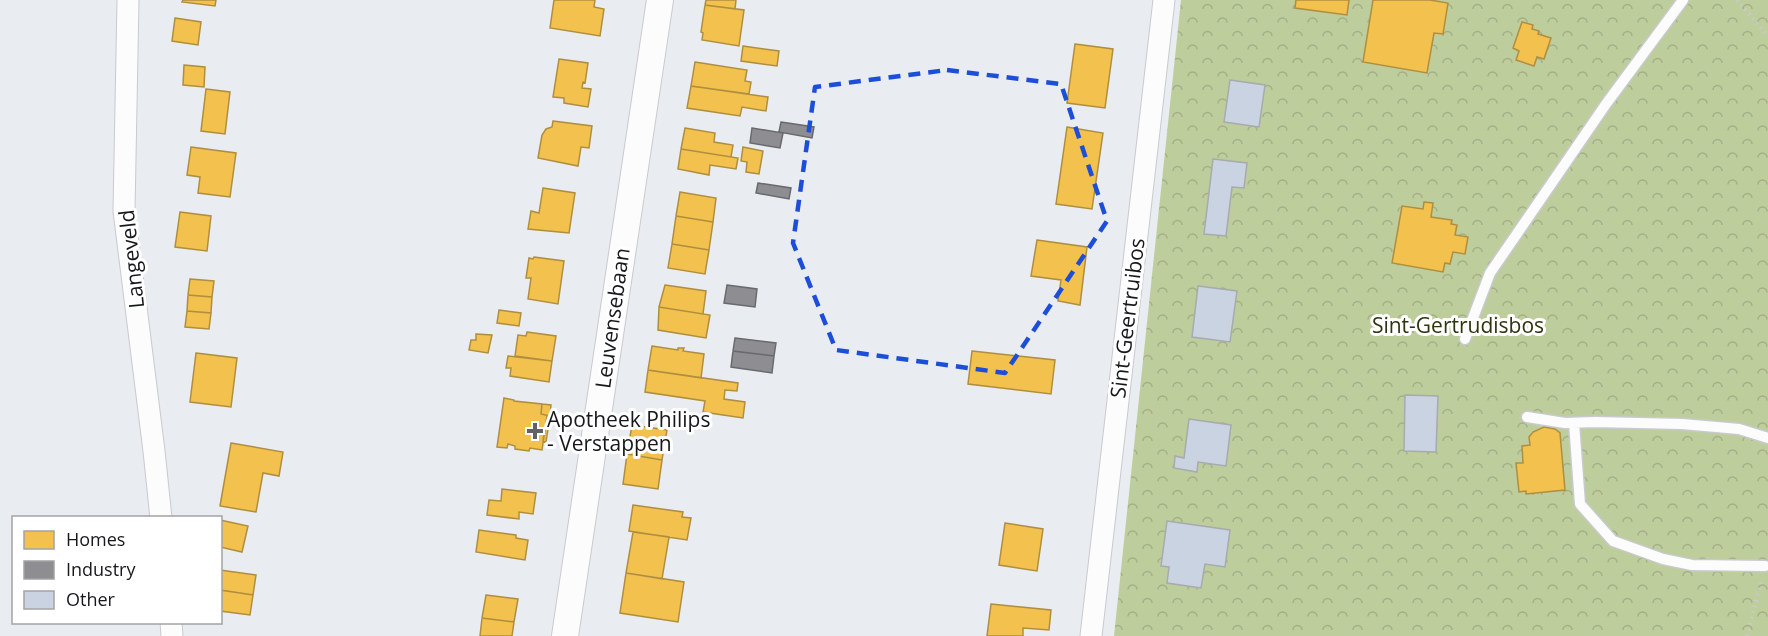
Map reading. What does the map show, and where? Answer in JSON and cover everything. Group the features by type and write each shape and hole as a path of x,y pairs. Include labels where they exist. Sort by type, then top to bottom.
{"street":[{"name":"Langeveld","path":"128,0 124,211 161,516"},
{"name":"Leuvensebaan","path":"565,636 660,0"},
{"name":"Sint-Geertruibos","path":"1091,636 1164,0"}],"lane":[{"path":"1465,339 1490,273 1606,104 1683,0"},
{"path":"1527,417 1565,423 1682,424 1739,429 1768,438"},
{"path":"1574,423 1580,504 1613,541 1663,559 1692,565 1765,566"}],"path":[{"path":"1737,0 1768,36"},
{"path":"1747,636 1765,566"}],"highlighted area":[{"path":"947,70 1061,84 1107,221 1005,373 836,350 793,243 815,87"}],"green space":[{"name":"Sint-Gertrudisbos","path":"1181,0 1768,0 1768,636 1114,636"}],"building: Homes":[{"path":"183,0 216,0 215,6 182,2"},
{"path":"554,0 595,0 594,7 604,9 600,36 550,28"},
{"path":"706,0 736,0 735,9 705,5"},
{"path":"1296,0 1349,0 1347,15 1295,8"},
{"path":"1373,0 1430,0 1448,3 1443,34 1434,33 1427,73 1363,62"},
{"path":"705,5 744,10 739,46 702,40"},
{"path":"175,18 201,22 198,45 172,41"},
{"path":"1522,22 1533,25 1532,29 1539,31 1538,34 1551,38 1544,59 1537,57 1534,66 1516,60 1519,51 1513,48"},
{"path":"1075,44 1113,49 1105,108 1067,103"},
{"path":"743,46 779,51 777,66 741,61"},
{"path":"559,59 588,63 582,88 591,89 588,107 564,103 564,98 553,97"},
{"path":"695,62 747,70 745,81 751,82 749,94 691,86"},
{"path":"184,65 205,67 204,87 183,85"},
{"path":"691,86 768,97 766,111 742,107 740,116 687,108"},
{"path":"206,89 230,92 225,134 201,131"},
{"path":"553,121 592,126 589,148 581,147 578,166 538,158 542,135 546,129 552,127"},
{"path":"1067,127 1103,133 1092,209 1056,204"},
{"path":"685,128 715,133 714,142 733,145 731,157 681,149"},
{"path":"191,147 236,153 230,197 198,193 200,177 187,175"},
{"path":"743,147 763,151 759,174 746,172 747,162 741,161"},
{"path":"681,149 738,158 736,169 710,165 709,175 678,169"},
{"path":"543,188 575,193 569,233 528,229 531,211 539,213"},
{"path":"680,192 716,198 713,222 676,216"},
{"path":"1424,202 1433,203 1431,217 1452,220 1451,224 1457,225 1455,235 1468,237 1465,254 1453,252 1450,264 1445,263 1443,272 1392,263 1402,206 1423,209"},
{"path":"180,212 211,216 207,251 175,247"},
{"path":"676,216 713,222 709,250 672,244"},
{"path":"1037,240 1087,247 1080,305 1058,301 1061,280 1031,276"},
{"path":"672,244 709,250 705,274 668,268"},
{"path":"529,258 564,261 558,304 528,299 531,278 526,278"},
{"path":"190,279 214,281 212,297 188,295"},
{"path":"665,285 706,291 703,314 659,307"},
{"path":"188,295 212,297 211,313 187,311"},
{"path":"659,307 710,315 706,338 658,330"},
{"path":"499,310 521,313 519,326 497,323"},
{"path":"187,311 211,313 209,329 185,327"},
{"path":"527,332 556,336 552,361 515,356 518,335 526,336"},
{"path":"476,334 492,335 488,353 469,350 471,340 476,340"},
{"path":"652,346 678,350 678,348 684,348 683,351 704,354 701,378 648,370"},
{"path":"972,351 1055,360 1051,394 968,384"},
{"path":"196,353 237,358 231,407 190,402"},
{"path":"508,356 552,361 549,382 510,376 511,368 506,368"},
{"path":"648,370 738,383 737,391 725,390 724,399 745,402 743,418 703,412 705,401 645,392"},
{"path":"504,398 542,404 541,414 550,416 547,416 542,450 515,449 515,446 508,444 507,448 497,447"},
{"path":"542,404 551,405 550,416 541,414"},
{"path":"547,416 550,416 546,442 543,441"},
{"path":"632,425 667,430 662,460 627,454"},
{"path":"1544,427 1555,429 1560,433 1565,490 1526,494 1526,491 1519,492 1516,463 1523,463 1522,446 1530,445 1529,437 1533,432"},
{"path":"231,443 283,452 279,476 263,473 256,512 220,506"},
{"path":"627,454 662,460 658,489 623,484"},
{"path":"502,489 536,493 533,514 519,512 519,519 487,515 489,500 501,501"},
{"path":"633,505 683,512 682,517 691,518 687,540 629,531"},
{"path":"222,520 248,526 242,552 222,547"},
{"path":"1005,523 1043,529 1037,571 999,565"},
{"path":"479,530 516,535 516,538 528,540 525,560 476,552"},
{"path":"633,532 669,537 662,579 626,573"},
{"path":"222,570 256,575 253,595 222,590"},
{"path":"626,573 684,582 678,622 620,613"},
{"path":"222,590 253,595 250,615 222,611"},
{"path":"486,595 518,599 514,622 482,618"},
{"path":"991,604 1051,610 1049,630 1023,628 1023,636 987,636"},
{"path":"482,618 514,622 512,636 480,636"}],"building: Industry":[{"path":"781,122 814,127 812,138 779,132"},
{"path":"752,128 783,133 780,148 750,143"},
{"path":"758,183 791,188 789,199 756,193"},
{"path":"727,285 757,289 755,307 724,303"},
{"path":"735,338 776,343 774,356 733,351"},
{"path":"733,351 774,356 772,373 731,367"}],"building: Other":[{"path":"1230,80 1265,85 1259,127 1224,122"},
{"path":"1213,159 1247,163 1244,188 1232,187 1226,236 1204,234"},
{"path":"1198,286 1237,291 1230,342 1192,337"},
{"path":"1405,395 1438,396 1436,452 1404,451"},
{"path":"1189,419 1231,425 1226,466 1198,462 1197,472 1174,468 1175,456 1184,458"},
{"path":"1167,521 1230,530 1225,567 1205,564 1201,588 1167,583 1169,567 1161,566"}],"place":[{"name":"Apotheek Philips - Verstappen","path":"535,431"}]}
